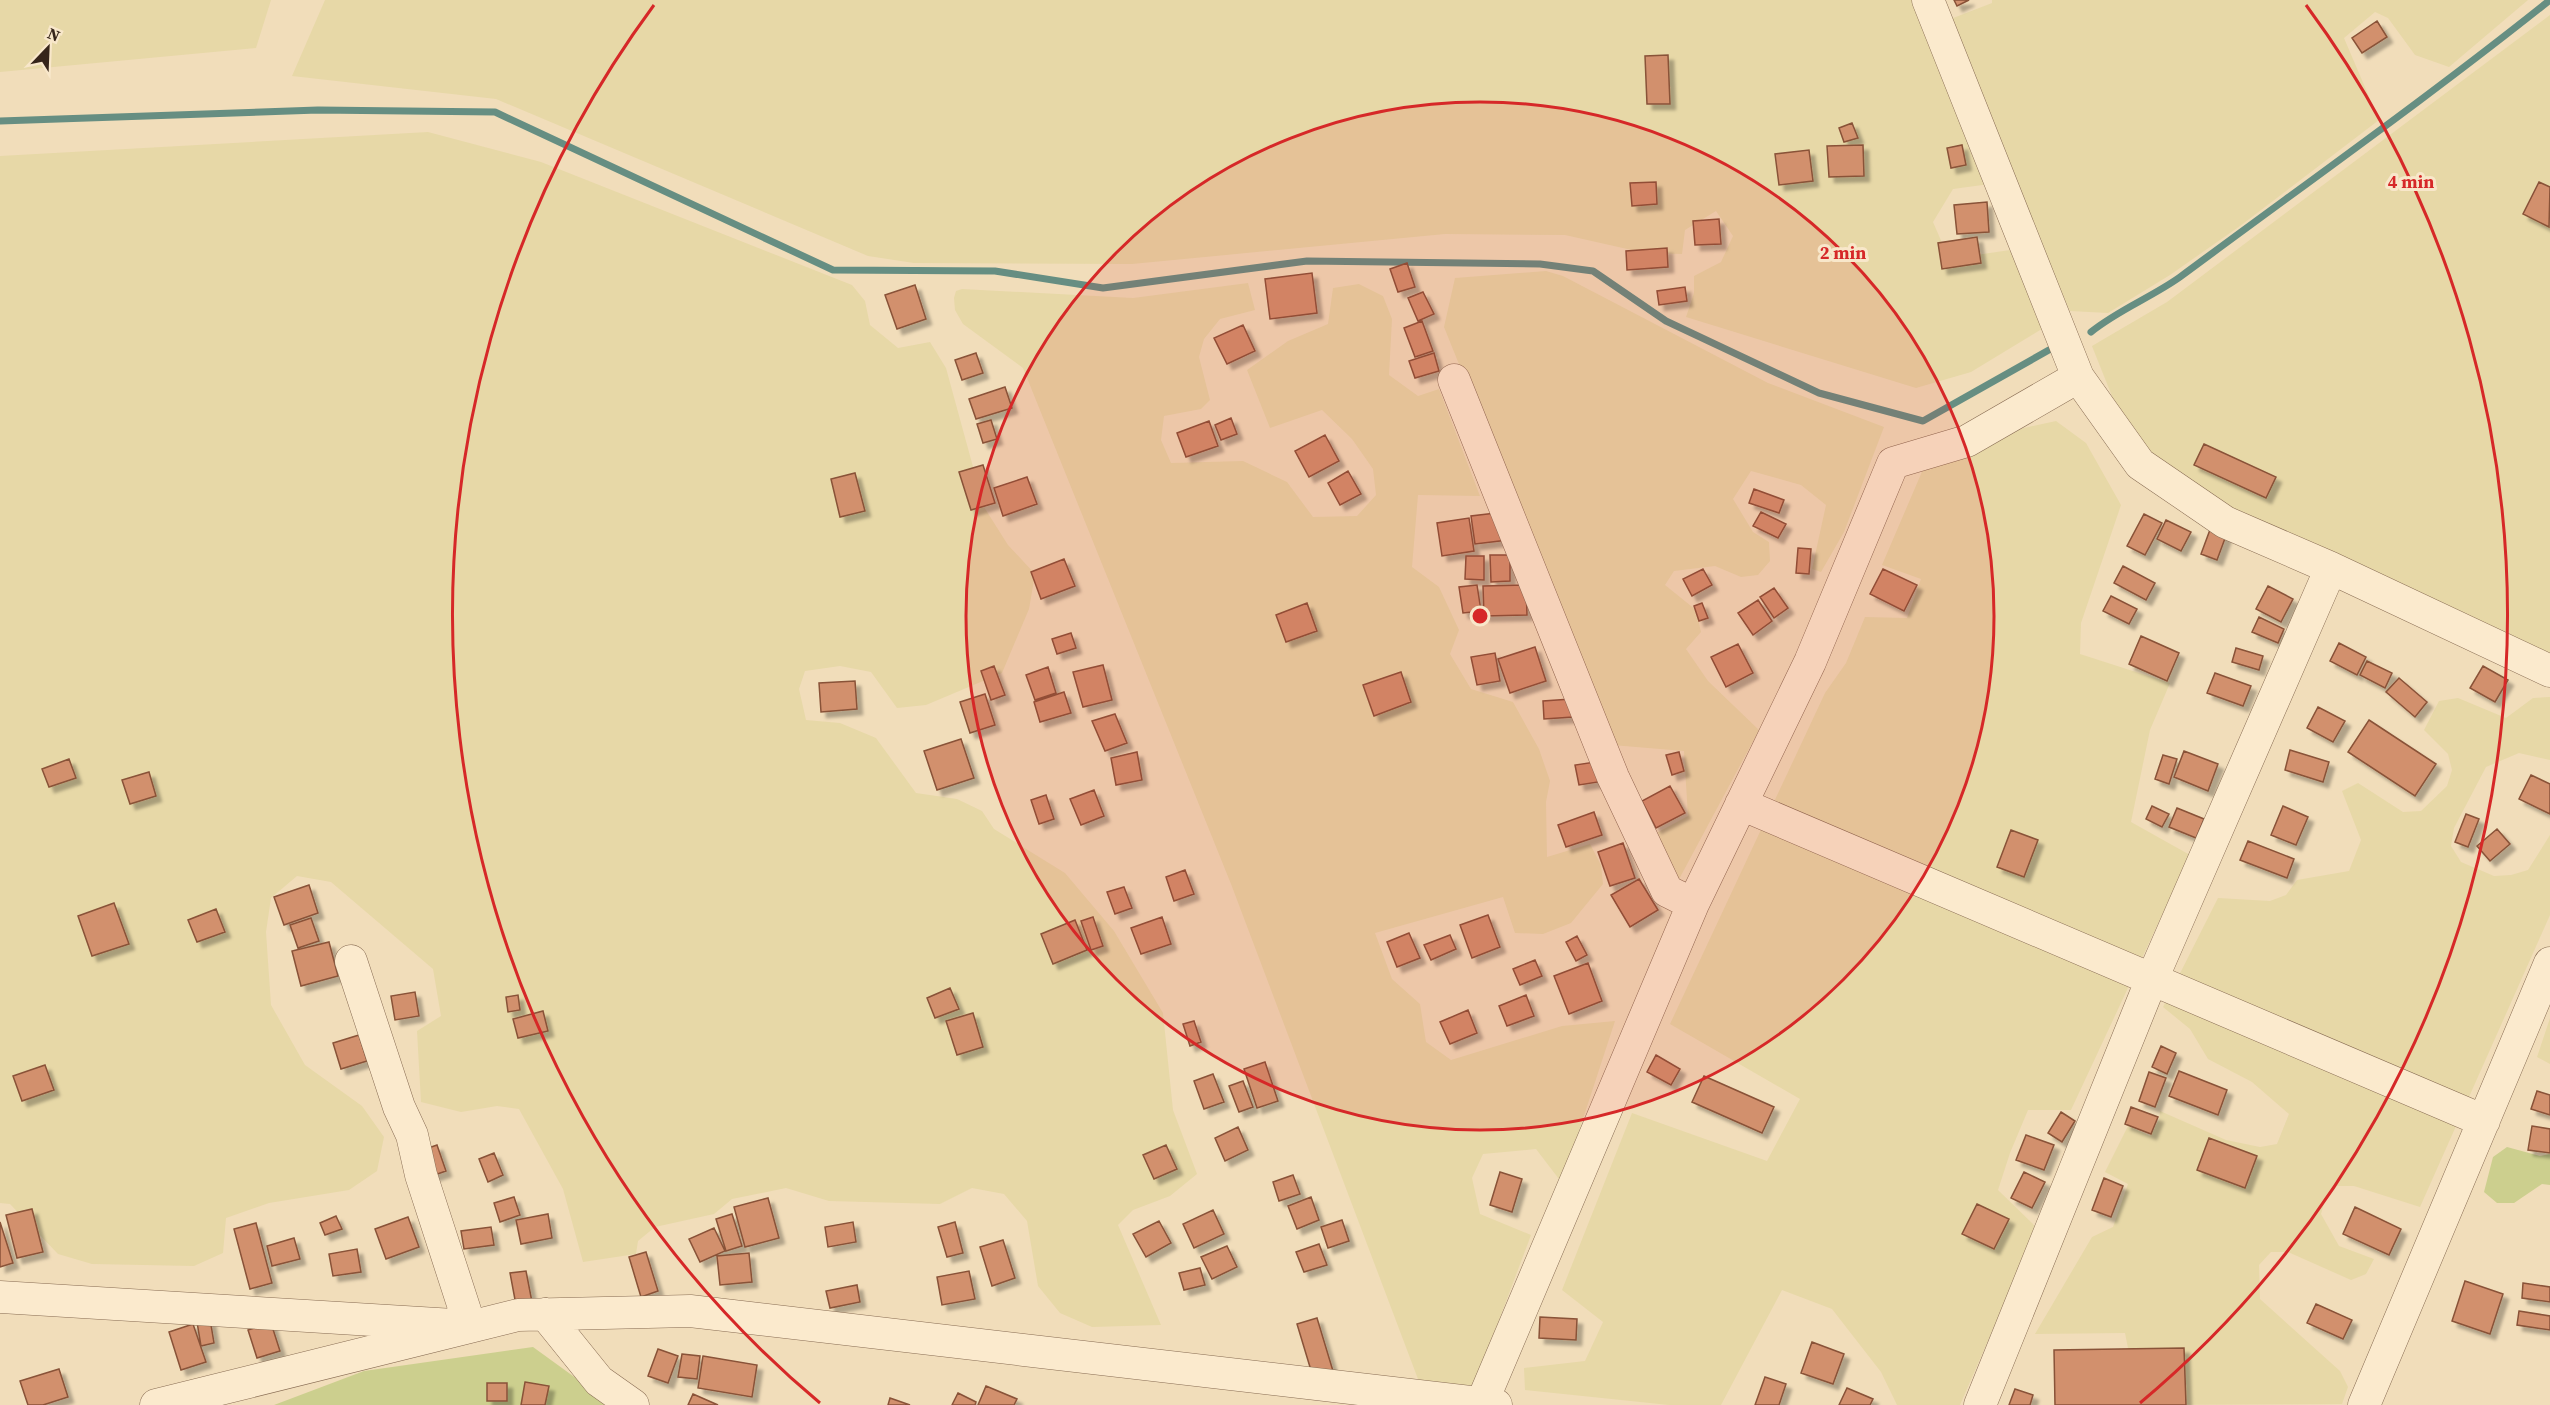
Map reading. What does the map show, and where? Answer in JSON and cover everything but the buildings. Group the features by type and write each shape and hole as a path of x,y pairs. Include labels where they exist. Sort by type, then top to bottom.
{"street":[{"path":"1928,0 2078,377 2140,464 2225,522 2331,568 2550,671"},
{"path":"156,1405 518,1315 690,1311 1487,1404 1693,904 1810,662 1893,463 1967,441 2078,377"},
{"path":"1454,380 1613,777 1667,891 1693,904"},
{"path":"1980,1405 2152,979 2331,568"},
{"path":"1741,804 2484,1121"},
{"path":"351,961 399,1107 412,1135 421,1174 470,1326"},
{"path":"2364,1405 2550,963"},
{"path":"0,1297 470,1326"},
{"path":"545,1314 599,1381 633,1405"}],"shaded area":[{"path":"0,0 271,0 256,48 0,72"},
{"path":"325,0 1914,0 1990,184 1953,189 1933,222 1949,259 2017,249 2045,327 1971,372 1916,388 1686,317 1694,293 1694,276 1721,262 1733,236 1716,211 1685,230 1682,254 1645,253 1565,235 1445,234 1132,264 914,263 868,256 496,99 292,76"},
{"path":"1992,0 2528,0 2449,67 2415,55 2388,18 2375,12 2344,38 2379,120 2240,226 2170,275 2108,313 2070,311 2028,219 1948,20 1992,3"},
{"path":"2550,15 2550,187 2538,182 2523,213 2548,226 2550,224 2550,654 2266,528 2159,469 2122,421 2092,346 2167,302"},
{"path":"428,132 541,162 852,285 865,301 870,325 898,348 930,342 946,368 984,507 1008,545 1035,574 1029,609 1002,673 926,705 897,708 871,672 840,666 805,671 799,689 806,720 840,723 876,738 916,793 957,799 982,811 994,829 1065,873 1114,931 1163,1013 1173,1110 1197,1174 1170,1196 1133,1210 1118,1225 1161,1325 1092,1327 1060,1313 1038,1286 1027,1221 1004,1194 972,1188 940,1204 829,1201 786,1188 732,1199 714,1214 655,1227 638,1241 636,1254 583,1262 563,1189 519,1109 497,1106 461,1112 421,1102 417,1031 441,1016 433,969 331,882 297,876 271,898 266,932 271,1005 305,1065 362,1106 384,1137 377,1171 349,1190 269,1203 226,1218 223,1253 194,1266 92,1264 58,1254 10,1204 0,1203 0,156"},
{"path":"1546,271 1563,276 1768,383 1884,427 1844,532 1821,572 1812,569 1826,505 1801,485 1751,471 1733,499 1753,532 1769,542 1770,561 1758,575 1741,577 1715,566 1674,571 1665,585 1696,610 1701,632 1686,649 1708,681 1759,730 1677,883 1647,838 1688,816 1684,751 1612,745 1444,327 1455,278"},
{"path":"1248,283 1255,310 1220,319 1204,339 1199,357 1210,400 1201,409 1164,416 1161,440 1171,463 1243,461 1287,482 1313,517 1357,516 1376,495 1373,469 1352,439 1322,410 1270,428 1247,370 1288,341 1328,324 1333,288 1359,284 1383,296 1392,319 1389,375 1418,396 1439,389 1480,496 1418,495 1412,567 1439,587 1459,630 1450,654 1471,689 1513,702 1539,749 1550,781 1546,802 1547,857 1590,844 1601,865 1603,884 1571,923 1543,934 1515,933 1503,897 1375,933 1392,979 1420,1004 1426,1042 1451,1060 1562,1026 1615,1021 1562,1183 1536,1149 1483,1154 1472,1178 1480,1214 1531,1235 1472,1392 1418,1379 1231,884 1023,368 963,324 955,310 954,298 956,291 962,289 1133,298"},
{"path":"2056,421 2086,443 2121,505 2081,623 2080,654 2170,683 2150,730 2131,822 2190,855 2071,1110 2028,1110 2010,1153 1998,1190 2037,1228 1960,1405 1897,1405 1881,1372 1832,1309 1782,1290 1721,1405 1669,1405 1525,1390 1524,1368 1585,1361 1603,1322 1562,1290 1632,1113 1767,1161 1800,1099 1670,1024 1825,693 1846,663 1865,617 1907,618 1921,579 1882,565 1927,460 1978,438"},
{"path":"2550,697 2550,760 2519,753 2486,767 2454,828 2451,846 2461,862 2494,876 2511,875 2528,870 2550,835 2550,915 2420,1207 2354,1186 2337,1186 2326,1197 2321,1214 2339,1246 2374,1259 2366,1274 2351,1280 2288,1252 2271,1252 2259,1265 2260,1299 2340,1371 2348,1387 2342,1404 2133,1405 2132,1368 2125,1333 2035,1334 2092,1237 2113,1227 2128,1184 2105,1172 2128,1126 2150,1136 2159,1120 2160,1111 2226,1140 2260,1147 2277,1144 2289,1114 2252,1082 2208,1059 2190,1029 2163,1007 2218,898 2270,901 2286,895 2297,880 2349,871 2361,840 2342,791 2358,783 2403,812 2421,811 2447,786 2452,770 2448,754 2424,730 2439,701 2458,698 2506,718 2533,698"},
{"path":"2550,1018 2550,1064 2537,1057"}],"green space":[{"path":"2507,1147 2540,1156 2550,1154 2550,1185 2542,1184 2514,1203 2497,1203 2484,1192 2493,1157"},
{"path":"533,1347 613,1405 274,1405 364,1371"}],"waterway":[{"path":"2091,332 2180,277 2413,106 2550,0"},
{"path":"0,121 318,110 495,112 833,270 995,271 1103,288 1307,261 1540,264 1593,271 1666,321 1819,393 1923,421 2056,346"}]}
